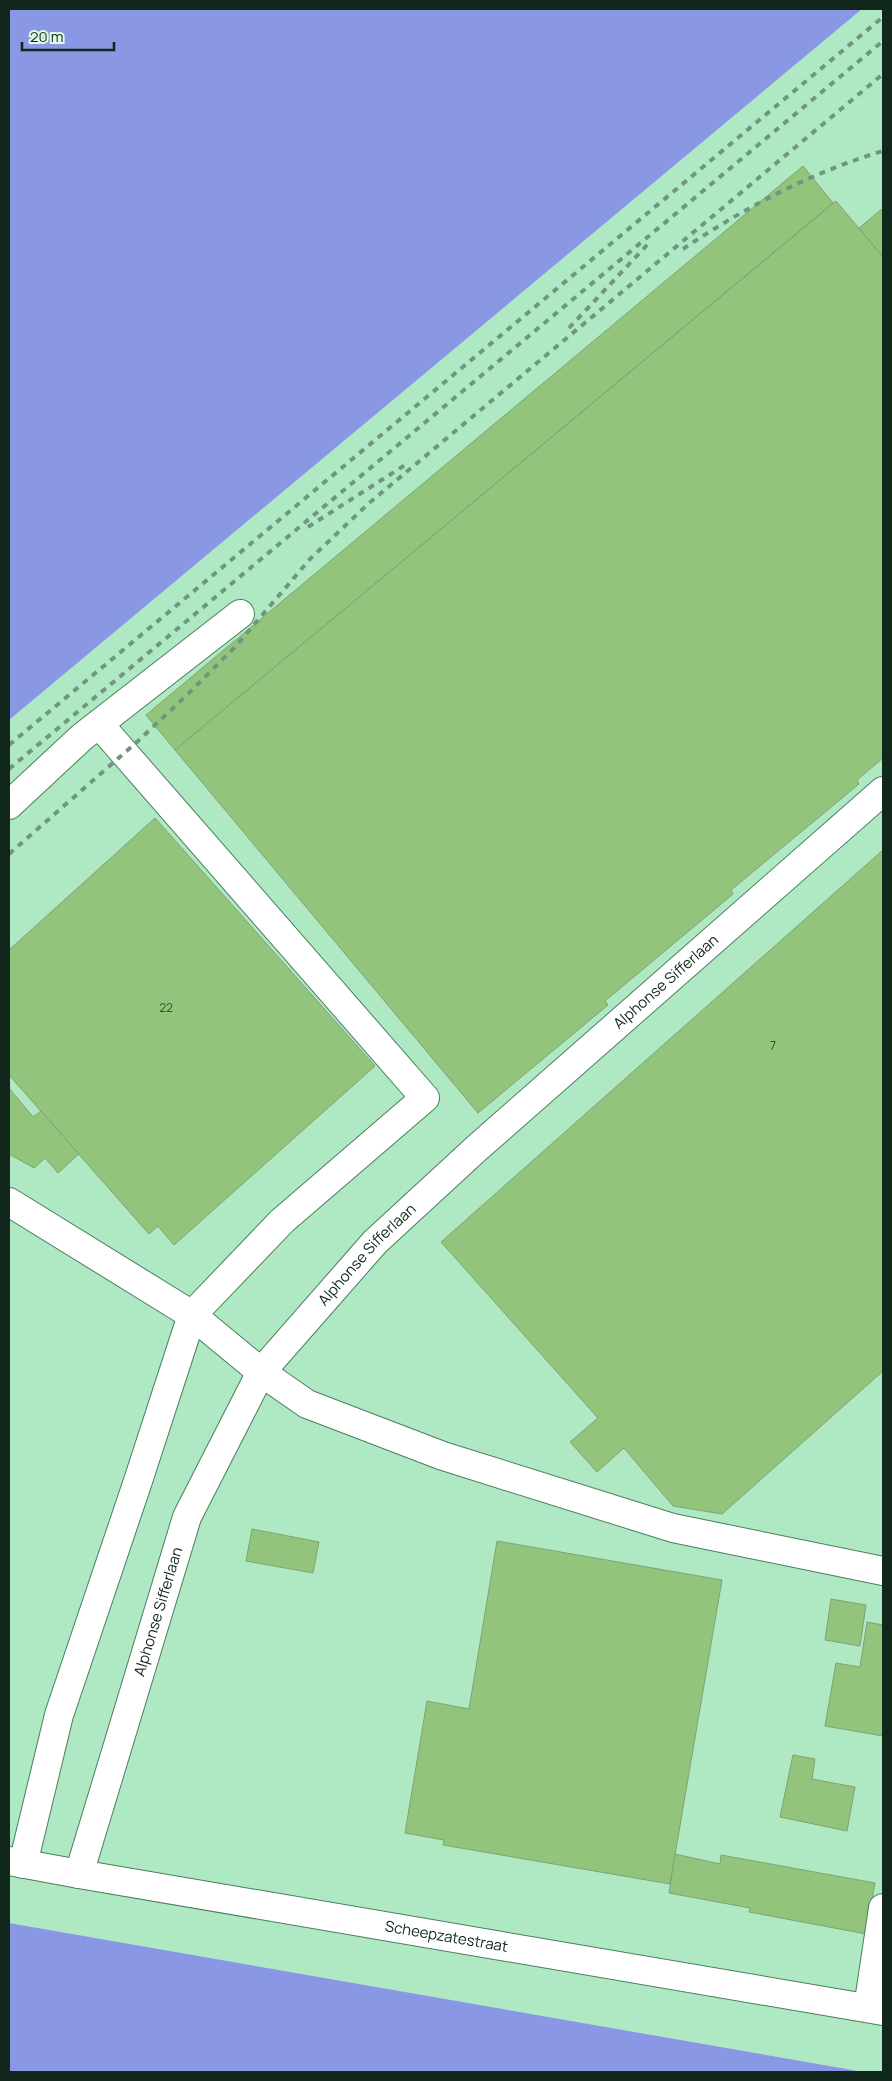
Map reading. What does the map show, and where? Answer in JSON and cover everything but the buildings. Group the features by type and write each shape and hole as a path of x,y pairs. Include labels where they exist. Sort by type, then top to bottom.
{"street":[{"path":"9,805 82,737 240,614"},
{"path":"16,1862 59,1715 192,1315 282,1221 425,1098 99,724"},
{"name":"Alphonse Sifferlaan","path":"79,1874 187,1517 261,1372 375,1242 477,1148 883,791"},
{"path":"9,1202 192,1315 261,1372 307,1404 461,1462 673,1528 883,1571"},
{"name":"Scheepzatestraat","path":"16,1862 875,2010"},
{"path":"875,2010 883,1908"}],"shaded area":[{"path":"862,9 883,9 883,2072 864,2072 9,1923 9,720"}],"water":[{"path":"9,9 862,9 9,720"},
{"path":"9,1923 864,2072 9,2072"}],"railway":[{"path":"9,745 883,17"},
{"path":"9,769 883,41"},
{"path":"9,854 138,741 188,694 235,647 310,559 368,504 883,74"},
{"path":"683,249 730,219 779,192 830,169 883,151"},
{"path":"569,328 649,243"},
{"path":"308,527 405,465"}]}
